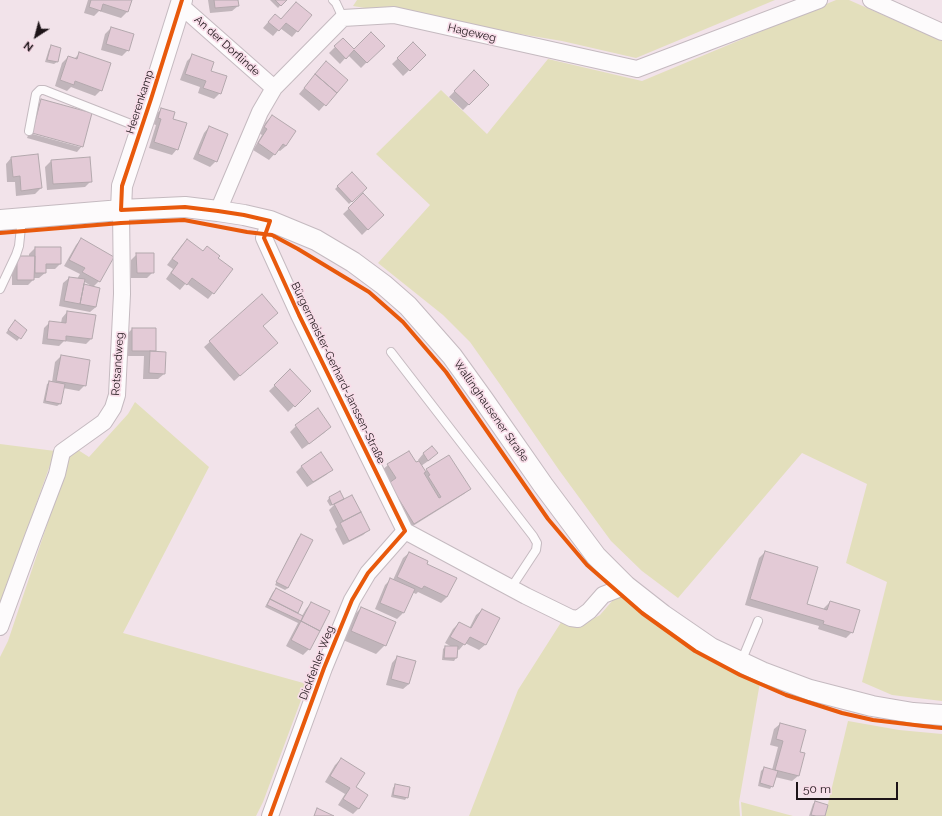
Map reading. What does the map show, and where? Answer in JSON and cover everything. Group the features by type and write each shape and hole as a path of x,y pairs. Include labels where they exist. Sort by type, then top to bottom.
{"street":[{"name":"Hageweg","path":"343,18 394,15 637,69 819,0"},
{"path":"871,0 942,32"},
{"name":"An der Dorflinde","path":"181,2 274,88"},
{"name":"Heerenkamp","path":"121,210 122,186 181,2"},
{"path":"218,211 260,112 274,88 343,18"},
{"name":"Wallinghausener Straße","path":"0,220 121,210 185,208 244,215 270,222 316,240 353,262 384,285 408,306 452,356 543,485 596,556 626,586 663,615 711,648 762,672 810,690 872,706 913,713 942,715"},
{"name":"Rotsandweg","path":"0,627 58,474 62,452 104,422 113,408 117,395 122,294 121,210"},
{"name":"Bürgermeister-Gerhard-Janssen-Straße","path":"270,222 264,238 299,315 405,531"},
{"path":"405,531 511,588 571,618 578,619 589,612 602,595 626,586"},
{"name":"Dickfehler Weg","path":"270,816 324,668 352,600 368,573 405,531"}],"lane":[{"path":"335,1 343,18"},
{"path":"28,131 36,94 40,90 44,90 141,128"},
{"path":"0,289 19,246 22,218"},
{"path":"391,352 537,543 536,550 511,588"},
{"path":"741,662 758,621"}],"shaded area":[{"path":"357,0 775,0 636,58 562,41 353,6"},
{"path":"836,0 849,0 942,41 942,701 892,695 862,682 887,582 846,563 867,484 802,453 678,598 642,571 611,541 559,470 470,342 443,315 378,263 430,205 376,154 441,90 487,134 548,59 642,81"},
{"path":"135,402 209,467 123,633 307,684 263,802 256,816 0,816 0,657 8,641 70,456 75,448 89,457 128,414"},
{"path":"0,444 55,451 0,606"},
{"path":"635,589 762,671 739,802 740,816 469,816 518,690 567,613 589,621 600,615 613,600"},
{"path":"848,721 899,730 942,734 942,816 825,816"},
{"path":"741,802 793,816 742,816"}],"building":[{"path":"91,0 132,0 128,12 103,4 101,11 89,7"},
{"path":"214,0 238,0 239,6 215,8"},
{"path":"275,0 287,0 281,6"},
{"path":"296,2 312,15 298,32 286,23 279,31 268,22 275,14 281,19"},
{"path":"111,27 134,34 129,51 106,44"},
{"path":"371,32 385,46 367,63 354,50 346,59 334,46 343,38 354,49"},
{"path":"413,42 426,55 410,71 397,58"},
{"path":"51,45 61,48 58,62 47,60"},
{"path":"79,52 111,63 102,91 75,81 74,85 60,80 68,56 77,59"},
{"path":"192,54 214,62 211,71 227,76 221,94 203,88 206,81 185,74"},
{"path":"326,61 348,80 337,93 315,74"},
{"path":"474,70 489,85 469,105 454,91"},
{"path":"315,74 337,93 326,106 304,88"},
{"path":"41,99 92,113 83,147 32,133"},
{"path":"161,108 175,112 173,119 187,123 178,150 154,142 161,119 158,118"},
{"path":"272,115 296,131 286,146 283,144 275,155 258,143 267,129 264,127"},
{"path":"209,126 228,134 217,162 198,154"},
{"path":"38,154 42,188 21,191 20,176 13,177 11,157"},
{"path":"90,157 92,182 53,184 51,160"},
{"path":"352,172 367,188 352,202 337,186"},
{"path":"363,193 384,215 368,230 348,208"},
{"path":"81,238 114,257 100,282 82,272 85,268 69,260"},
{"path":"187,239 203,251 207,246 220,256 218,258 233,269 214,294 192,278 187,285 171,273 178,263 172,259"},
{"path":"35,247 61,247 61,264 46,264 46,273 35,273"},
{"path":"136,253 154,253 154,273 137,273"},
{"path":"17,256 35,256 34,280 17,280"},
{"path":"69,277 85,279 80,304 64,301"},
{"path":"84,284 100,288 96,307 80,304"},
{"path":"262,294 278,313 263,326 278,343 240,376 209,341"},
{"path":"67,311 96,315 92,339 66,336 66,341 47,339 49,321 66,323"},
{"path":"15,320 27,330 21,339 8,330"},
{"path":"132,328 156,328 156,351 132,351"},
{"path":"150,351 166,352 165,374 149,373"},
{"path":"61,355 90,360 86,386 56,381"},
{"path":"290,369 311,391 295,407 274,385"},
{"path":"49,381 65,384 61,404 45,401"},
{"path":"318,408 331,427 309,444 295,425"},
{"path":"432,446 438,453 428,461 423,453"},
{"path":"409,451 416,462 419,461 426,472 424,473 439,498 441,497 428,476 430,475 426,469 449,455 471,489 414,524 389,483 396,478 387,464"},
{"path":"321,452 333,470 313,482 301,466"},
{"path":"340,491 344,499 332,505 329,497"},
{"path":"352,495 361,512 343,521 334,504"},
{"path":"361,512 370,530 349,541 340,523"},
{"path":"301,534 313,540 288,588 276,582"},
{"path":"765,551 818,567 807,604 827,610 830,601 860,610 853,633 823,624 824,621 750,599"},
{"path":"409,552 428,561 427,564 457,578 447,597 424,586 422,589 397,577"},
{"path":"390,578 415,589 404,613 380,603"},
{"path":"276,588 303,602 298,613 270,599"},
{"path":"270,599 303,616 301,621 267,605"},
{"path":"311,602 330,611 320,631 301,621"},
{"path":"361,607 396,622 386,646 351,631"},
{"path":"482,609 500,618 486,645 470,637 465,645 450,637 459,622 471,628"},
{"path":"301,621 320,631 310,650 291,640"},
{"path":"445,646 458,646 457,658 444,658"},
{"path":"397,656 416,661 409,684 391,679"},
{"path":"780,723 806,730 800,752 805,753 799,776 775,770 783,741 776,739"},
{"path":"341,758 365,773 356,787 368,795 359,809 343,799 350,788 330,776"},
{"path":"764,767 778,771 773,787 760,783"},
{"path":"395,784 410,787 408,798 393,795"},
{"path":"815,801 828,805 825,816 811,815"},
{"path":"317,808 334,816 314,816"}],"cycle path":[{"path":"182,0 122,186 121,210 185,207 244,215 270,221 264,238 299,315 405,531 368,573 352,600 324,668 270,816"},
{"path":"0,233 121,223 184,220 247,232 272,235 369,292 403,322 446,372 548,519 587,565 642,613 695,651 740,675 786,695 842,713 873,720 942,728"}]}
